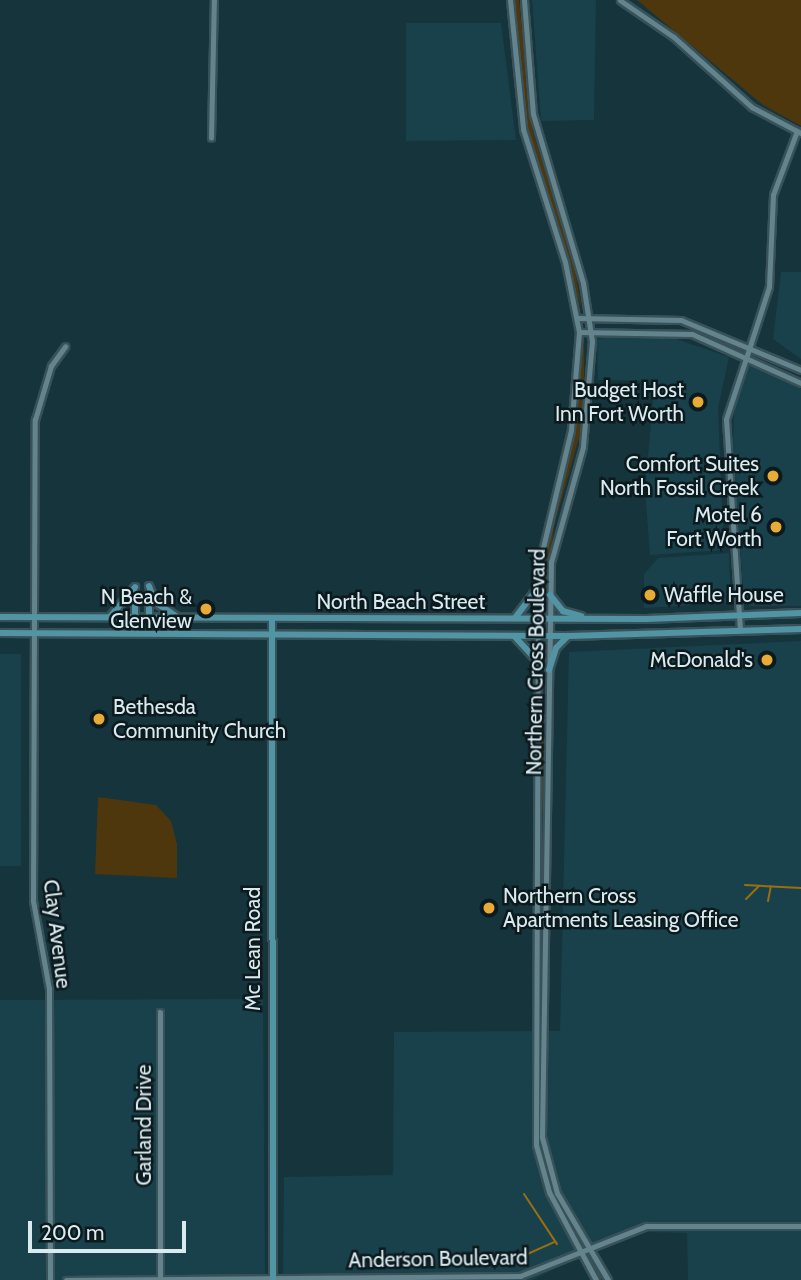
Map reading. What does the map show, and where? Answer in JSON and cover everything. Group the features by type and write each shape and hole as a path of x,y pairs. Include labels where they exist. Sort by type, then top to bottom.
{"main road":[{"path":"149,617 149,586 155,602 178,617"},
{"path":"110,617 135,587 135,617"},
{"path":"512,620 529,607 538,587"},
{"path":"550,595 563,611 597,619"},
{"name":"North Beach Street","path":"0,617 512,620 801,613"},
{"name":"Mc Lean Road","path":"272,618 273,1279"},
{"name":"North Beach Street","path":"0,633 569,636 801,629"},
{"path":"510,635 524,640 537,661"},
{"path":"549,670 556,648 569,636"}],"street":[{"path":"211,138 214,0"},
{"name":"Northern Cross Boulevard","path":"510,0 523,130 579,332 572,430 545,517 538,587 537,1145 549,1192 596,1280"},
{"name":"Northern Cross Boulevard","path":"524,0 534,121 591,331 587,422 553,545 542,1137 552,1180 608,1280"},
{"path":"620,0 674,37 752,107 799,132 774,195 769,287 726,419 740,630"},
{"path":"577,318 681,320 751,344 801,370"},
{"path":"579,332 676,330 746,355 801,383"},
{"name":"Clay Avenue","path":"50,1280 49,989 33,901 34,420 51,366 65,347"},
{"path":"538,884 547,884"},
{"name":"Garland Drive","path":"159,1012 160,1280"},
{"name":"Anderson Boulevard","path":"66,1280 520,1276 646,1226 801,1226"}],"shaded area":[{"path":"512,0 519,0 532,129 574,265 582,311 525,130"},
{"path":"532,0 596,0 594,120 541,121"},
{"path":"637,0 801,0 801,126 763,105"},
{"path":"406,23 501,23 516,140 406,141"},
{"path":"781,272 801,272 801,359 773,339"},
{"path":"655,332 729,357 718,408 724,550 650,555 645,489 655,381 598,380 597,339"},
{"path":"584,335 584,420 554,526 544,610 546,538 574,436"},
{"path":"746,363 801,389 801,606 750,606 744,601 733,448 734,402"},
{"path":"729,553 731,603 644,608 644,574 658,558"},
{"path":"801,641 801,1280 688,1280 687,1233 647,1232 612,1240 532,1280 283,1280 284,1177 393,1175 394,1032 560,1031 569,652"},
{"path":"0,654 21,654 21,866 0,866"},
{"path":"539,682 546,733 544,829 541,794"},
{"path":"98,797 156,805 171,821 177,844 177,878 95,874"},
{"path":"263,999 265,1280 0,1280 0,1000"}],"waterway":[{"path":"745,885 801,888"},
{"path":"746,899 759,886"},
{"path":"768,901 771,886"},
{"path":"524,1194 557,1244"},
{"path":"523,1256 554,1242"}],"place":[{"name":"Budget Host Inn Fort Worth","path":"698,402"},
{"name":"Comfort Suites North Fossil Creek","path":"773,476"},
{"name":"Motel 6 Fort Worth","path":"776,527"},
{"name":"Waffle House","path":"650,595"},
{"name":"N Beach & Glenview","path":"206,609"},
{"name":"McDonald's","path":"767,660"},
{"name":"Bethesda Community Church","path":"99,719"},
{"name":"Northern Cross Apartments Leasing Office","path":"489,908"}]}
